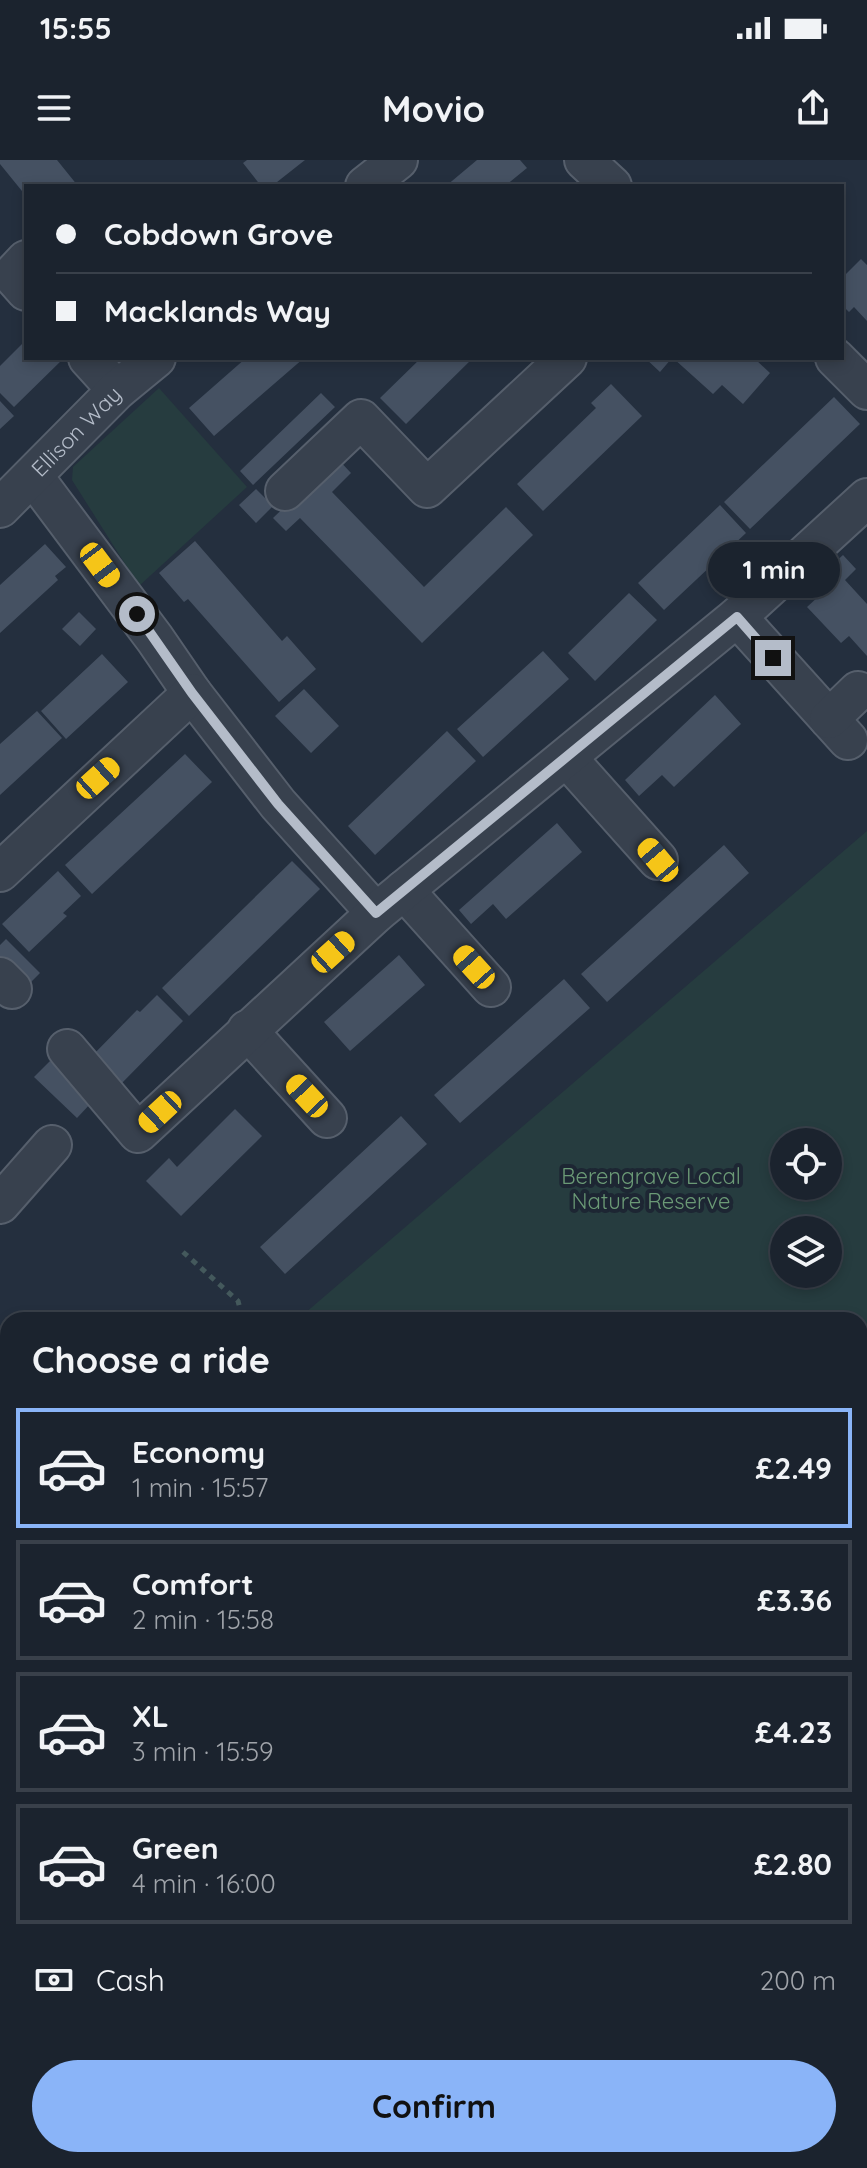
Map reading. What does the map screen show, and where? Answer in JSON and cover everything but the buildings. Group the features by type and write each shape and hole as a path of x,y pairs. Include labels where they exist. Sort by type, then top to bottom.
{"street":[{"path":"368,184 398,160"},
{"path":"584,160 610,184"},
{"path":"24,262 12,275 24,289"},
{"path":"90,360 117,390"},
{"name":"Ellison Way","path":"0,508 117,390 154,360"},
{"path":"285,491 361,419 427,488 565,360"},
{"path":"837,360 867,390"},
{"path":"33,476 192,693 278,804 491,987"},
{"path":"67,1049 138,1133 390,902 737,617 867,498"},
{"path":"737,617 839,730 858,691"},
{"path":"0,872 192,693"},
{"path":"567,758 658,860"},
{"path":"247,1030 327,1118"},
{"path":"0,1204 52,1145"}],"path":[{"path":"183,1252 238,1301 241,1312"}],"green space":[{"path":"159,388 247,487 139,586 72,480 73,467"},
{"name":"Berengrave Local Nature Reserve","path":"867,831 867,1312 306,1312"}],"route":[{"path":"137,614 192,693 278,804 376,913 737,617 773,658"}]}
